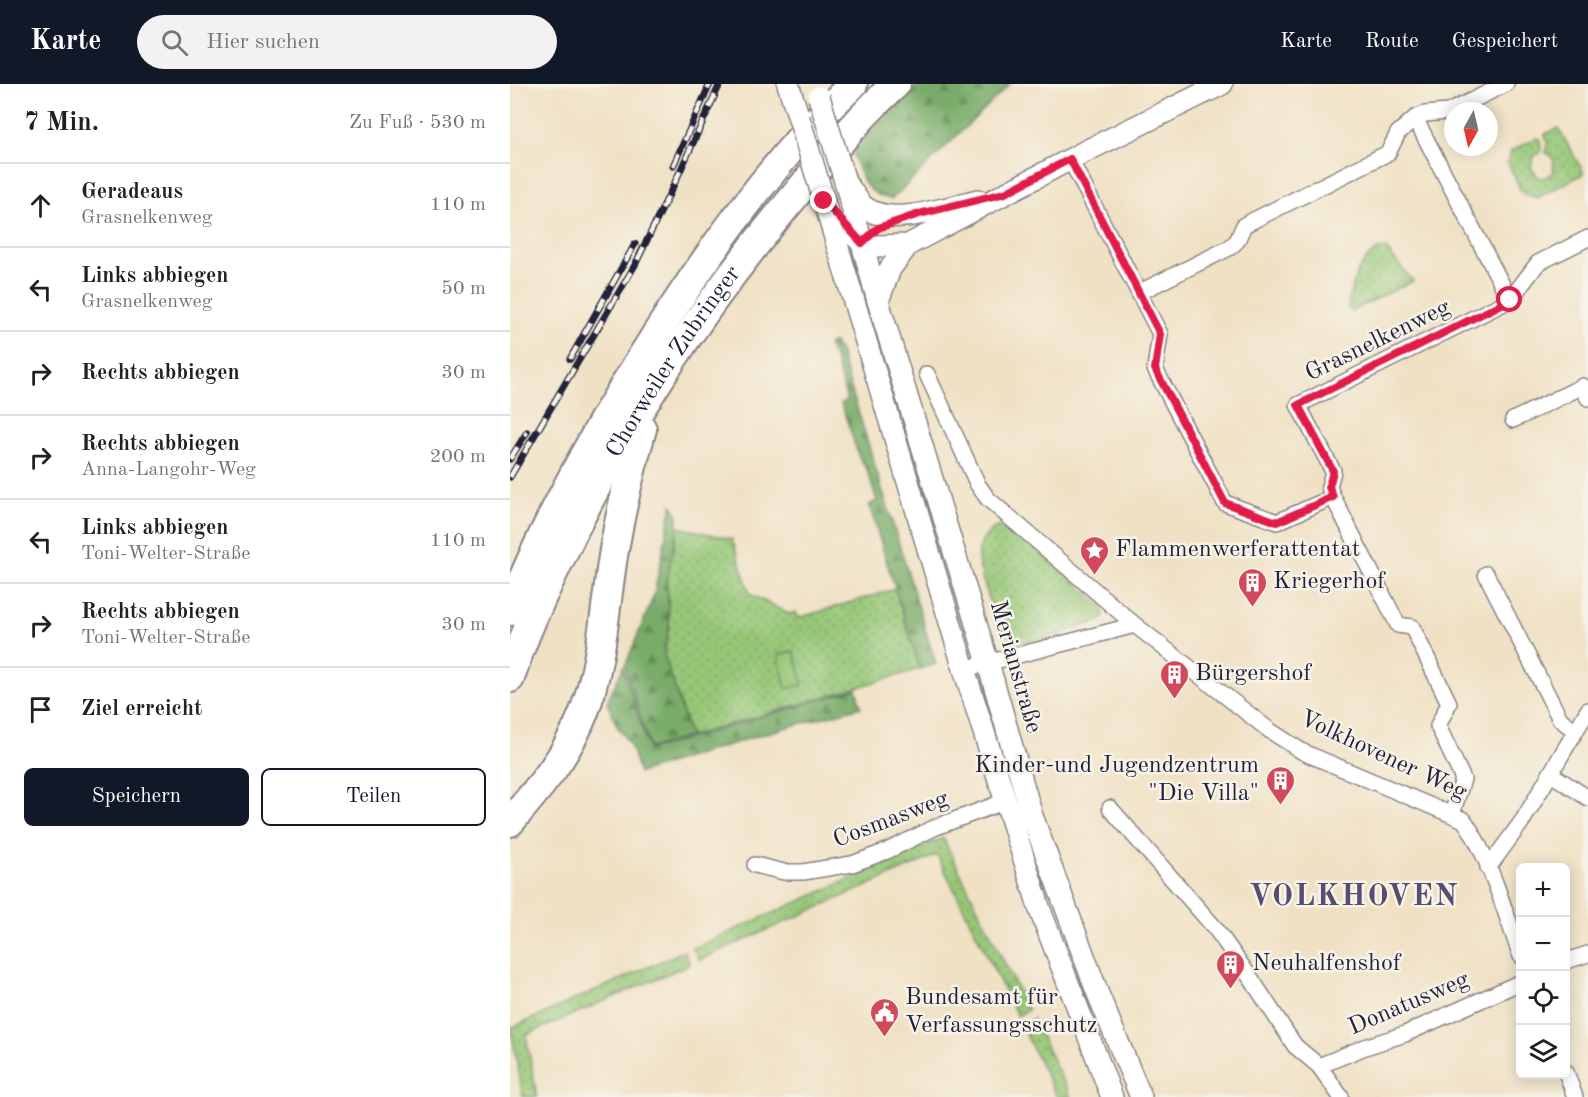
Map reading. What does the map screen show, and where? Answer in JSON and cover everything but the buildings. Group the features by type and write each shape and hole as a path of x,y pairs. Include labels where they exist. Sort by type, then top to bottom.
{"highway":[{"name":"Chorweiler Zubringer","path":"510,611 561,499 619,395 681,296 740,213 805,133 853,84"},
{"name":"Chorweiler Zubringer","path":"510,678 538,604 574,528 674,355 758,239 832,152 896,84"},
{"path":"510,822 550,776 583,712 595,676 614,550 631,467 647,411 674,355"},
{"path":"510,579 561,499"}],"street":[{"path":"788,84 824,201 862,243 878,246 908,245 1070,159 1222,84"},
{"path":"1140,292 1229,248 1237,241 1244,225 1388,153 1398,133 1415,118 1425,114 1448,112 1506,84"},
{"path":"817,91 862,243"},
{"path":"1415,118 1510,300"},
{"path":"1070,159 1160,334 1155,369 1225,503 1277,522 1333,497"},
{"path":"844,178 864,206 879,214 895,216 919,214"},
{"path":"848,282 851,261 862,243 878,228 919,214 1005,193"},
{"name":"Merianstraße","path":"824,201 964,669 1040,910 1112,1097"},
{"name":"Grasnelkenweg","path":"1452,814 1463,779 1438,726 1449,703 1412,627 1398,625 1333,497 1329,487 1333,471 1298,405 1510,300 1538,263 1588,238"},
{"name":"Merianstraße","path":"862,243 1032,816 1098,994 1141,1097"},
{"path":"878,301 890,268 908,245"},
{"name":"Volkhovener Weg","path":"927,374 978,485 988,499 1135,624 1269,730 1303,752 1464,820 1488,868 1516,943"},
{"path":"1513,420 1583,386 1588,398"},
{"path":"1486,574 1560,719 1575,731"},
{"path":"964,669 1135,624"},
{"path":"1488,868 1523,820 1588,710"},
{"path":"1551,774 1588,798"},
{"name":"Cosmasweg","path":"755,865 784,872 803,872 852,864 887,851 936,826 1006,801"},
{"path":"1110,808 1215,928 1295,1046 1319,1066 1341,1097"},
{"path":"1570,960 1588,954"},
{"name":"Donatusweg","path":"1319,1066 1405,1034 1516,983"},
{"path":"1569,1079 1575,1097"}],"green space":[{"path":"919,84 1010,84 892,199 882,197 868,188 863,181 852,150"},
{"path":"1558,128 1583,174 1537,198 1522,193 1508,163 1511,151 1537,138 1540,139 1541,152 1534,156 1531,168 1538,177 1544,178 1553,172 1554,166 1552,158 1546,153 1545,134"},
{"path":"1381,249 1386,249 1413,281 1351,311 1348,308 1349,299 1357,273 1367,258"},
{"path":"833,342 840,352 936,664 920,669 869,505 877,501 841,403 847,401 836,362 828,345"},
{"path":"672,505 678,516 678,527 667,580 669,627 664,654 690,736 650,748 625,666 654,595"},
{"path":"678,527 732,539 750,594 789,614 796,612 798,618 895,589 920,669 690,736 664,654 669,627 667,580"},
{"path":"996,527 1010,527 1102,605 1104,615 1102,620 1034,641 1017,642 1009,637 999,625 978,561 980,546 985,537"},
{"path":"794,651 803,684 786,689 778,655"},
{"path":"623,667 649,750 856,689 861,707 770,732 639,773 631,747 617,726 607,703"},
{"path":"943,838 1028,1010 1017,1016 937,855 699,960 693,948"},
{"path":"684,951 690,964 526,1035 537,1097 523,1097 511,1028"},
{"path":"1033,1019 1071,1097 1057,1097 1021,1025"}],"railway":[{"path":"673,166 710,84"},
{"path":"510,477 635,265 720,84"},
{"path":"570,359 635,244"},
{"path":"510,459 527,432"}],"place":[{"name":"Flammenwerferattentat","path":"1094,576"},
{"name":"Kriegerhof","path":"1252,608"},
{"name":"Bürgershof","path":"1174,700"},
{"name":"Kinder-und Jugendzentrum \"Die Villa\"","path":"1280,806"},
{"name":"Neuhalfenshof","path":"1231,990"},
{"name":"Bundesamt für Verfassungsschutz","path":"884,1038"}],"district":[{"name":"VOLKHOVEN","path":"1354,897"}],"route":[{"path":"824,201 862,243 878,228 919,214 1005,193 1070,159 1160,334 1155,369 1225,503 1277,522 1333,497 1329,487 1333,471 1298,405 1510,300"}]}
